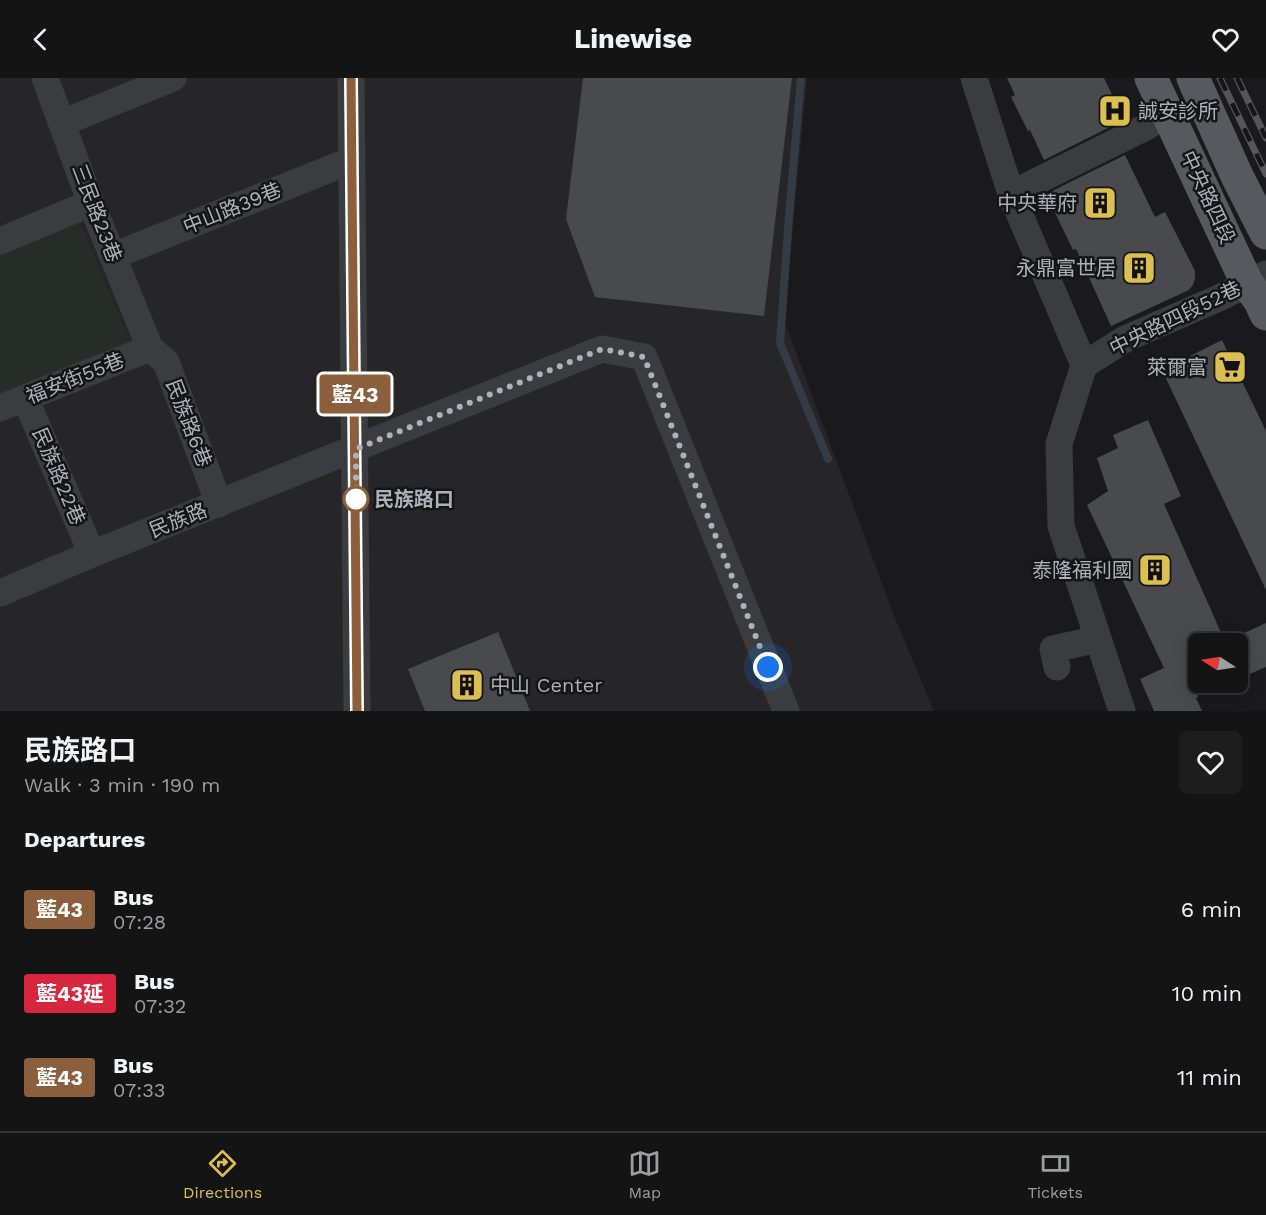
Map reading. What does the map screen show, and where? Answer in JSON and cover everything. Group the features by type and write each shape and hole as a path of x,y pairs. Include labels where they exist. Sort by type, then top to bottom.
{"main road":[{"name":"中央路四段","path":"1151,78 1257,278 1260,301 1266,314"},
{"name":"中央路四段","path":"1193,78 1237,176 1266,233"}],"street":[{"name":"三民路23巷","path":"45,78 150,348"},
{"path":"62,123 173,78"},
{"path":"351,78 357,711"},
{"path":"974,78 1011,194 1084,365 1059,444 1061,526 1122,711"},
{"path":"1011,194 1148,126 1167,111"},
{"name":"中山路39巷","path":"113,256 352,160"},
{"path":"0,241 92,203"},
{"name":"中央路四段52巷","path":"1084,365 1125,339 1221,297 1257,278"},
{"name":"福安街55巷","path":"0,408 150,348"},
{"name":"民族路6巷","path":"150,348 166,362 219,504"},
{"name":"民族路","path":"0,593 602,349 644,357 786,711"},
{"name":"民族路22巷","path":"25,398 92,554"},
{"path":"1057,667 1053,649 1098,639"}],"shaded area":[{"path":"0,78 807,78 784,320 895,618 934,711 0,711"},
{"path":"78,218 130,342 0,397 0,251"}],"building":[{"path":"583,78 792,78 764,316 595,297 566,219"},
{"path":"1007,78 1104,78 1124,120 1044,160 1011,97 1015,95"},
{"path":"1125,155 1155,217 1165,212 1195,271 1195,278 1189,290 1111,326 1076,249 1073,250 1046,194"},
{"path":"1222,340 1266,431 1266,590 1162,370"},
{"name":"泰隆福利國","path":"1148,420 1181,496 1164,504 1221,633 1188,633 1188,693 1198,693 1196,698 1202,711 1154,711 1140,679 1164,668 1087,505 1108,491 1097,458 1118,448 1113,435"},
{"path":"1266,623 1266,667 1248,675 1248,633 1244,633"},
{"name":"中山 Center","path":"498,632 530,711 425,711 408,669"}],"waterway":[{"path":"801,78 780,343 828,459"}],"railway":[{"path":"1220,78 1266,174"},
{"path":"1237,78 1266,138"}],"bus line":[{"name":"藍43","path":"351,78 357,711"}],"place":[{"name":"誠安診所","path":"1115,111"},
{"name":"中央華府","path":"1100,203"},
{"name":"永鼎富世居","path":"1139,268"},
{"name":"萊爾富","path":"1230,367"},
{"name":"民族路口","path":"356,499"},
{"name":"泰隆福利國","path":"1155,570"},
{"name":"中山 Center","path":"467,685"}],"route":[{"path":"356,499 356,449 602,349 644,357 768,667"}]}
